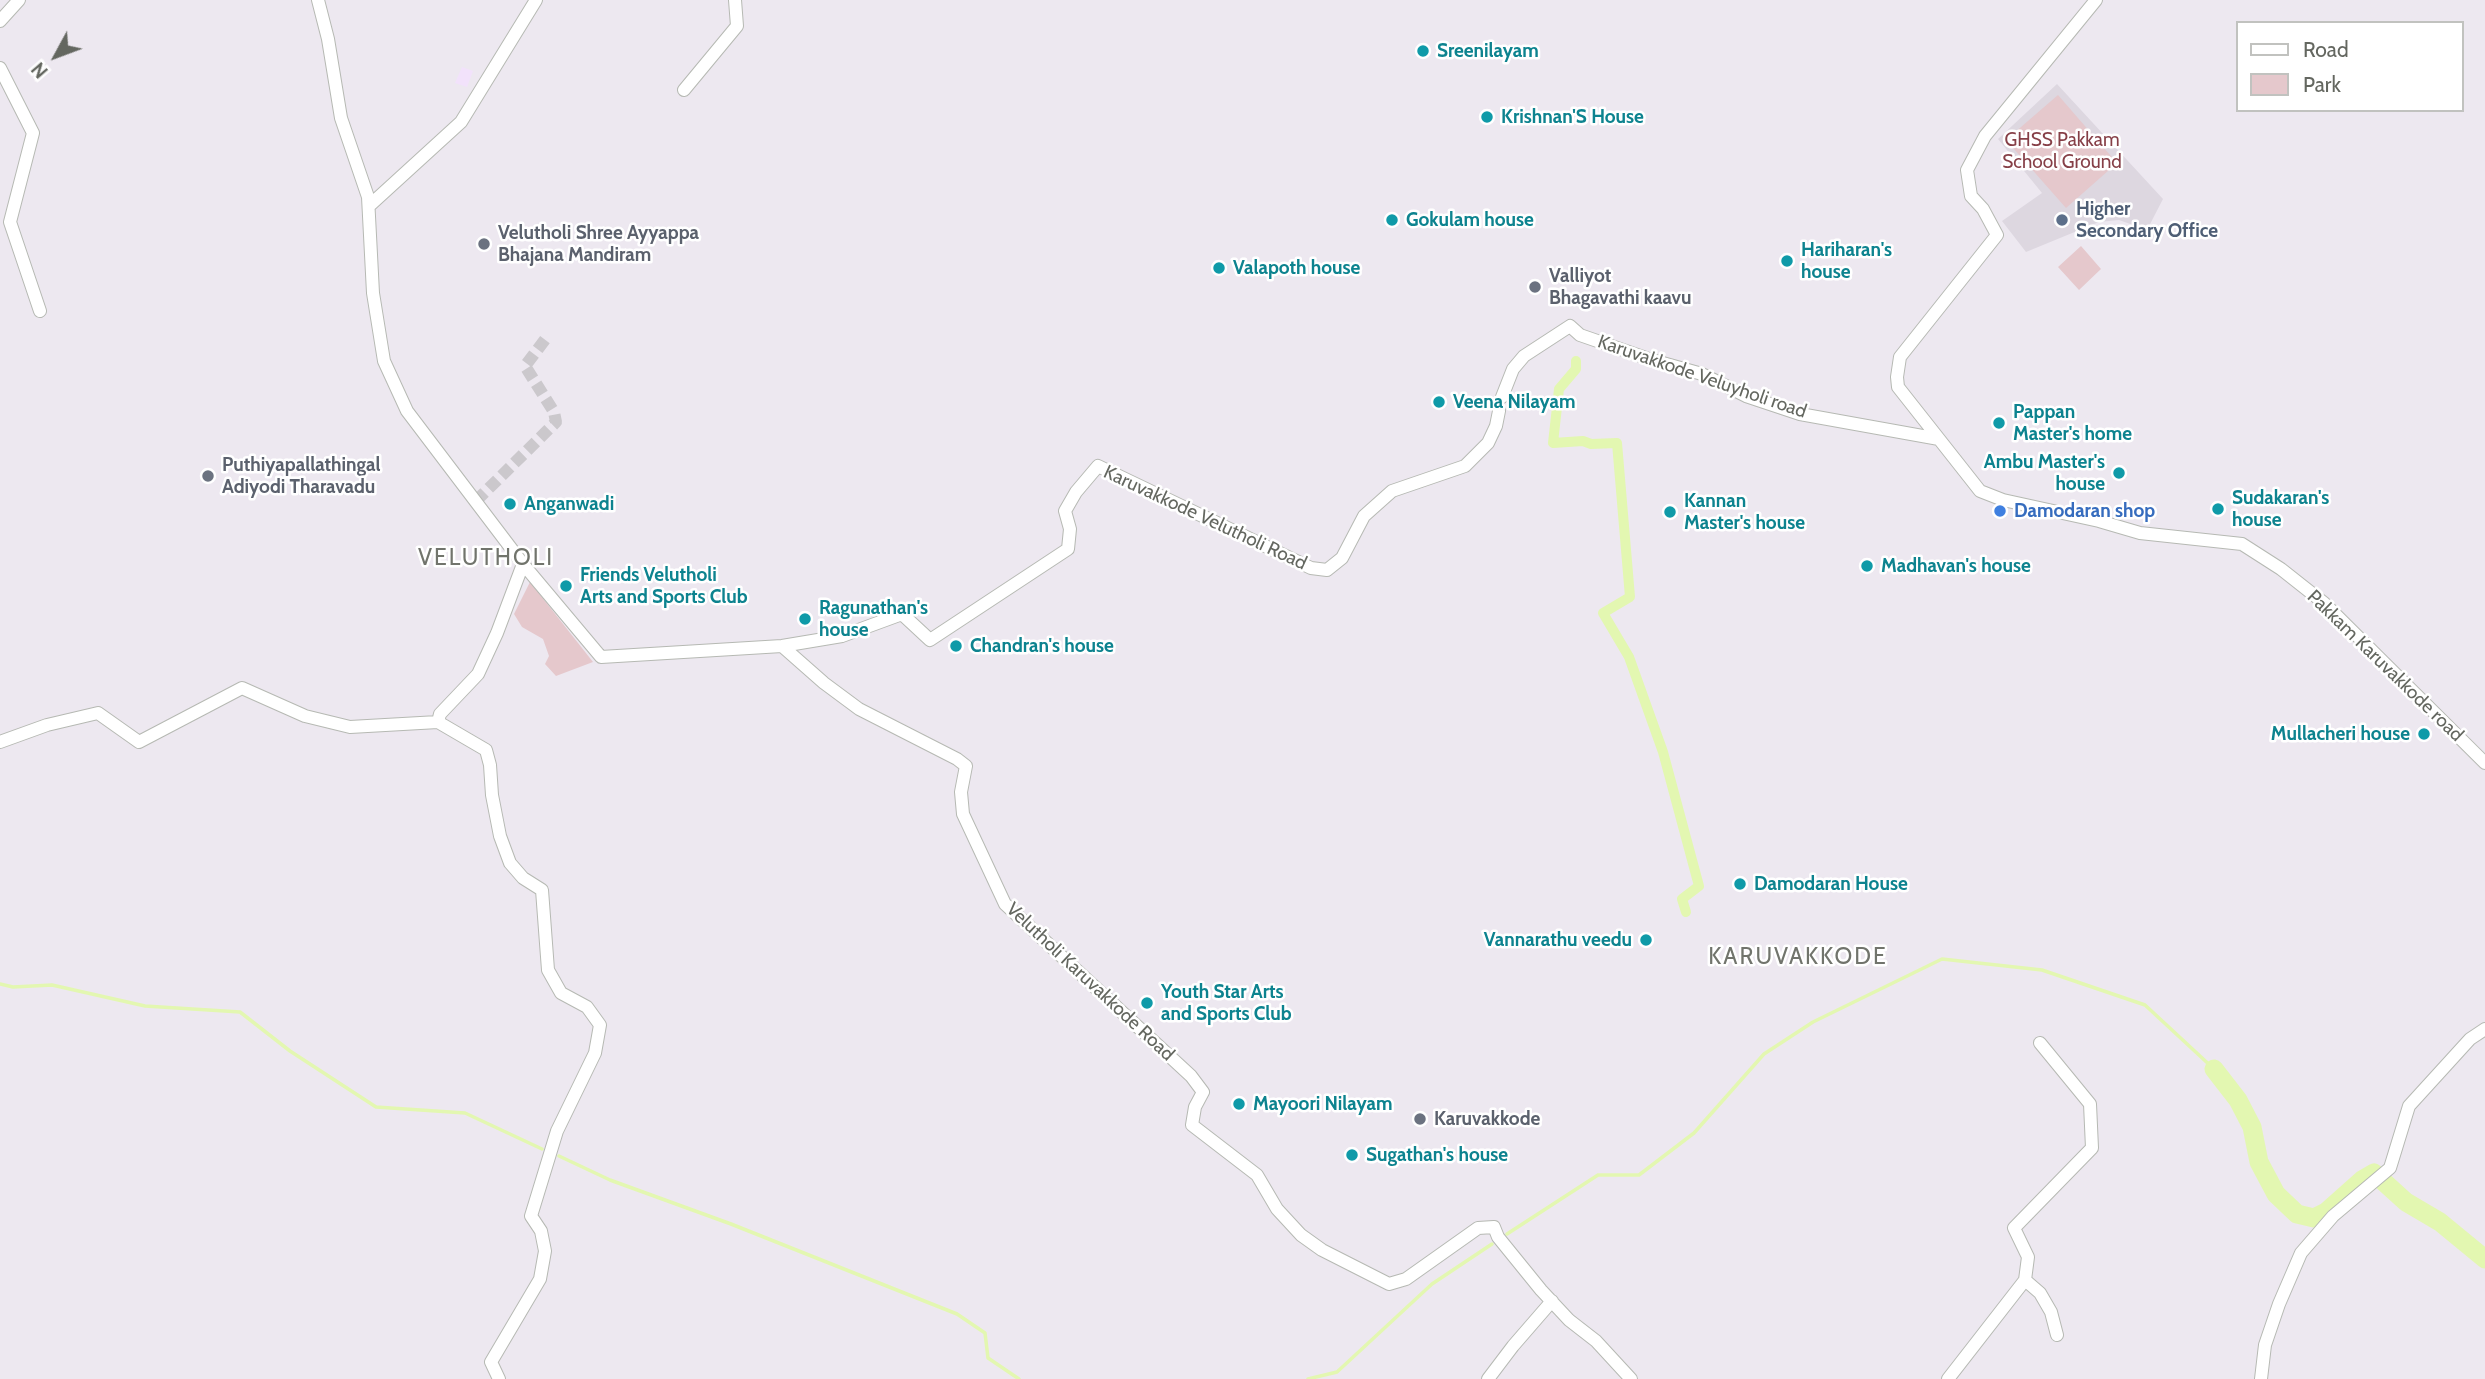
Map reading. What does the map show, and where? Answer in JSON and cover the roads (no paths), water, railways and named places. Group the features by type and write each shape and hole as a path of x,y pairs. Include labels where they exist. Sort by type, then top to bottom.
{"street":[{"path":"0,21 19,0"},
{"path":"318,0 328,39 341,118 368,197 373,293 384,361 407,411 523,564 478,674 440,714 438,722"},
{"path":"369,206 461,122 536,0"},
{"path":"684,90 737,26 735,0"},
{"name":"Pakkam Karuvakkode road","path":"2096,0 2050,60 1985,136 1967,170 1971,196 1983,209 1997,235 1900,357 1896,377 1898,387 1980,491 2003,500 2140,533 2242,544 2281,569 2324,603 2485,763"},
{"path":"0,68 33,133 10,222 40,311"},
{"name":"Karuvakkode Veluyholi road","path":"1502,397 1513,369 1524,356 1570,326 1580,335 1702,374 1746,396 1800,414 1939,439"},
{"name":"Karuvakkode Velutholi Road","path":"523,564 601,657 782,646 842,636 902,614 930,640 1068,549 1070,529 1065,511 1076,492 1098,466 1311,568 1327,570 1342,558 1364,516 1392,491 1465,466 1488,443 1499,411"},
{"name":"Velutholi Karuvakkode Road","path":"782,646 812,674 859,709 966,766 961,792 963,814 1005,904 1191,1076 1203,1091 1195,1107 1192,1125 1257,1175 1277,1209 1301,1235 1389,1284 1406,1279 1478,1228 1494,1227 1498,1237 1552,1301"},
{"path":"0,742 98,713 139,743 242,688 305,716 350,726 438,722 486,750 500,836 510,863 523,878 542,890 548,970 561,993 587,1007 600,1025 595,1053 557,1131 531,1216 541,1231 545,1251 540,1279 491,1362 499,1379"},
{"path":"2262,1379 2265,1345 2301,1253 2333,1216 2389,1168 2409,1106 2470,1039 2485,1028"},
{"path":"1948,1379 2025,1280 2028,1257 2014,1228 2092,1148 2090,1104 2039,1043"},
{"path":"2025,1280 2040,1293 2051,1312 2057,1335"},
{"path":"1488,1379 1552,1301 1569,1320 1596,1341 1631,1379"}],"waterway":[{"path":"1576,361 1576,369 1559,389 1553,443 1617,443 1630,597 1603,613 1629,657 1663,752 1699,886 1682,899 1686,912"},
{"path":"1507,1234 1598,1175 1639,1175 1694,1133 1764,1054 1813,1022 1942,959 2042,970 2145,1005 2214,1069"},
{"path":"0,984 13,987 52,985 145,1006 240,1012 290,1051 376,1107 465,1113 542,1149"},
{"path":"2214,1069 2238,1100 2252,1127 2259,1162 2276,1194 2297,1214 2314,1218 2326,1212 2362,1180 2374,1173 2406,1202 2440,1222 2485,1259"},
{"path":"559,1156 610,1180 731,1224 957,1314 985,1333 988,1358 1019,1379"},
{"path":"1308,1379 1337,1372 1432,1284 1492,1244"}],"tunnel":[{"path":"476,501 556,422 554,412 525,366 547,337"}],"place":[{"name":"Sreenilayam","path":"1423,51"},
{"name":"Krishnan'S House","path":"1487,117"},
{"name":"Gokulam house","path":"1392,220"},
{"name":"Higher Secondary Office","path":"2062,220"},
{"name":"Velutholi Shree Ayyappa Bhajana Mandiram","path":"484,244"},
{"name":"Hariharan's house","path":"1787,261"},
{"name":"Valapoth house","path":"1219,268"},
{"name":"Valliyot Bhagavathi kaavu","path":"1535,287"},
{"name":"Veena Nilayam","path":"1439,402"},
{"name":"Pappan Master's home","path":"1999,423"},
{"name":"Ambu Master's house","path":"2119,473"},
{"name":"Puthiyapallathingal Adiyodi Tharavadu","path":"208,476"},
{"name":"Anganwadi","path":"510,504"},
{"name":"Sudakaran's house","path":"2218,509"},
{"name":"Damodaran shop","path":"2000,511"},
{"name":"Kannan Master's house","path":"1670,512"},
{"name":"Madhavan's house","path":"1867,566"},
{"name":"Friends Velutholi Arts and Sports Club","path":"566,586"},
{"name":"Ragunathan's house","path":"805,619"},
{"name":"Chandran's house","path":"956,646"},
{"name":"Mullacheri house","path":"2424,734"},
{"name":"Damodaran House","path":"1740,884"},
{"name":"Vannarathu veedu","path":"1646,940"},
{"name":"Youth Star Arts and Sports Club","path":"1147,1003"},
{"name":"Mayoori Nilayam","path":"1239,1104"},
{"name":"Karuvakkode","path":"1420,1119"},
{"name":"Sugathan's house","path":"1352,1155"}],"district":[{"name":"VELUTHOLI","path":"486,558"},
{"name":"KARUVAKKODE","path":"1798,957"}],"park label":[{"name":"GHSS Pakkam School Ground","path":"2062,151"}]}
